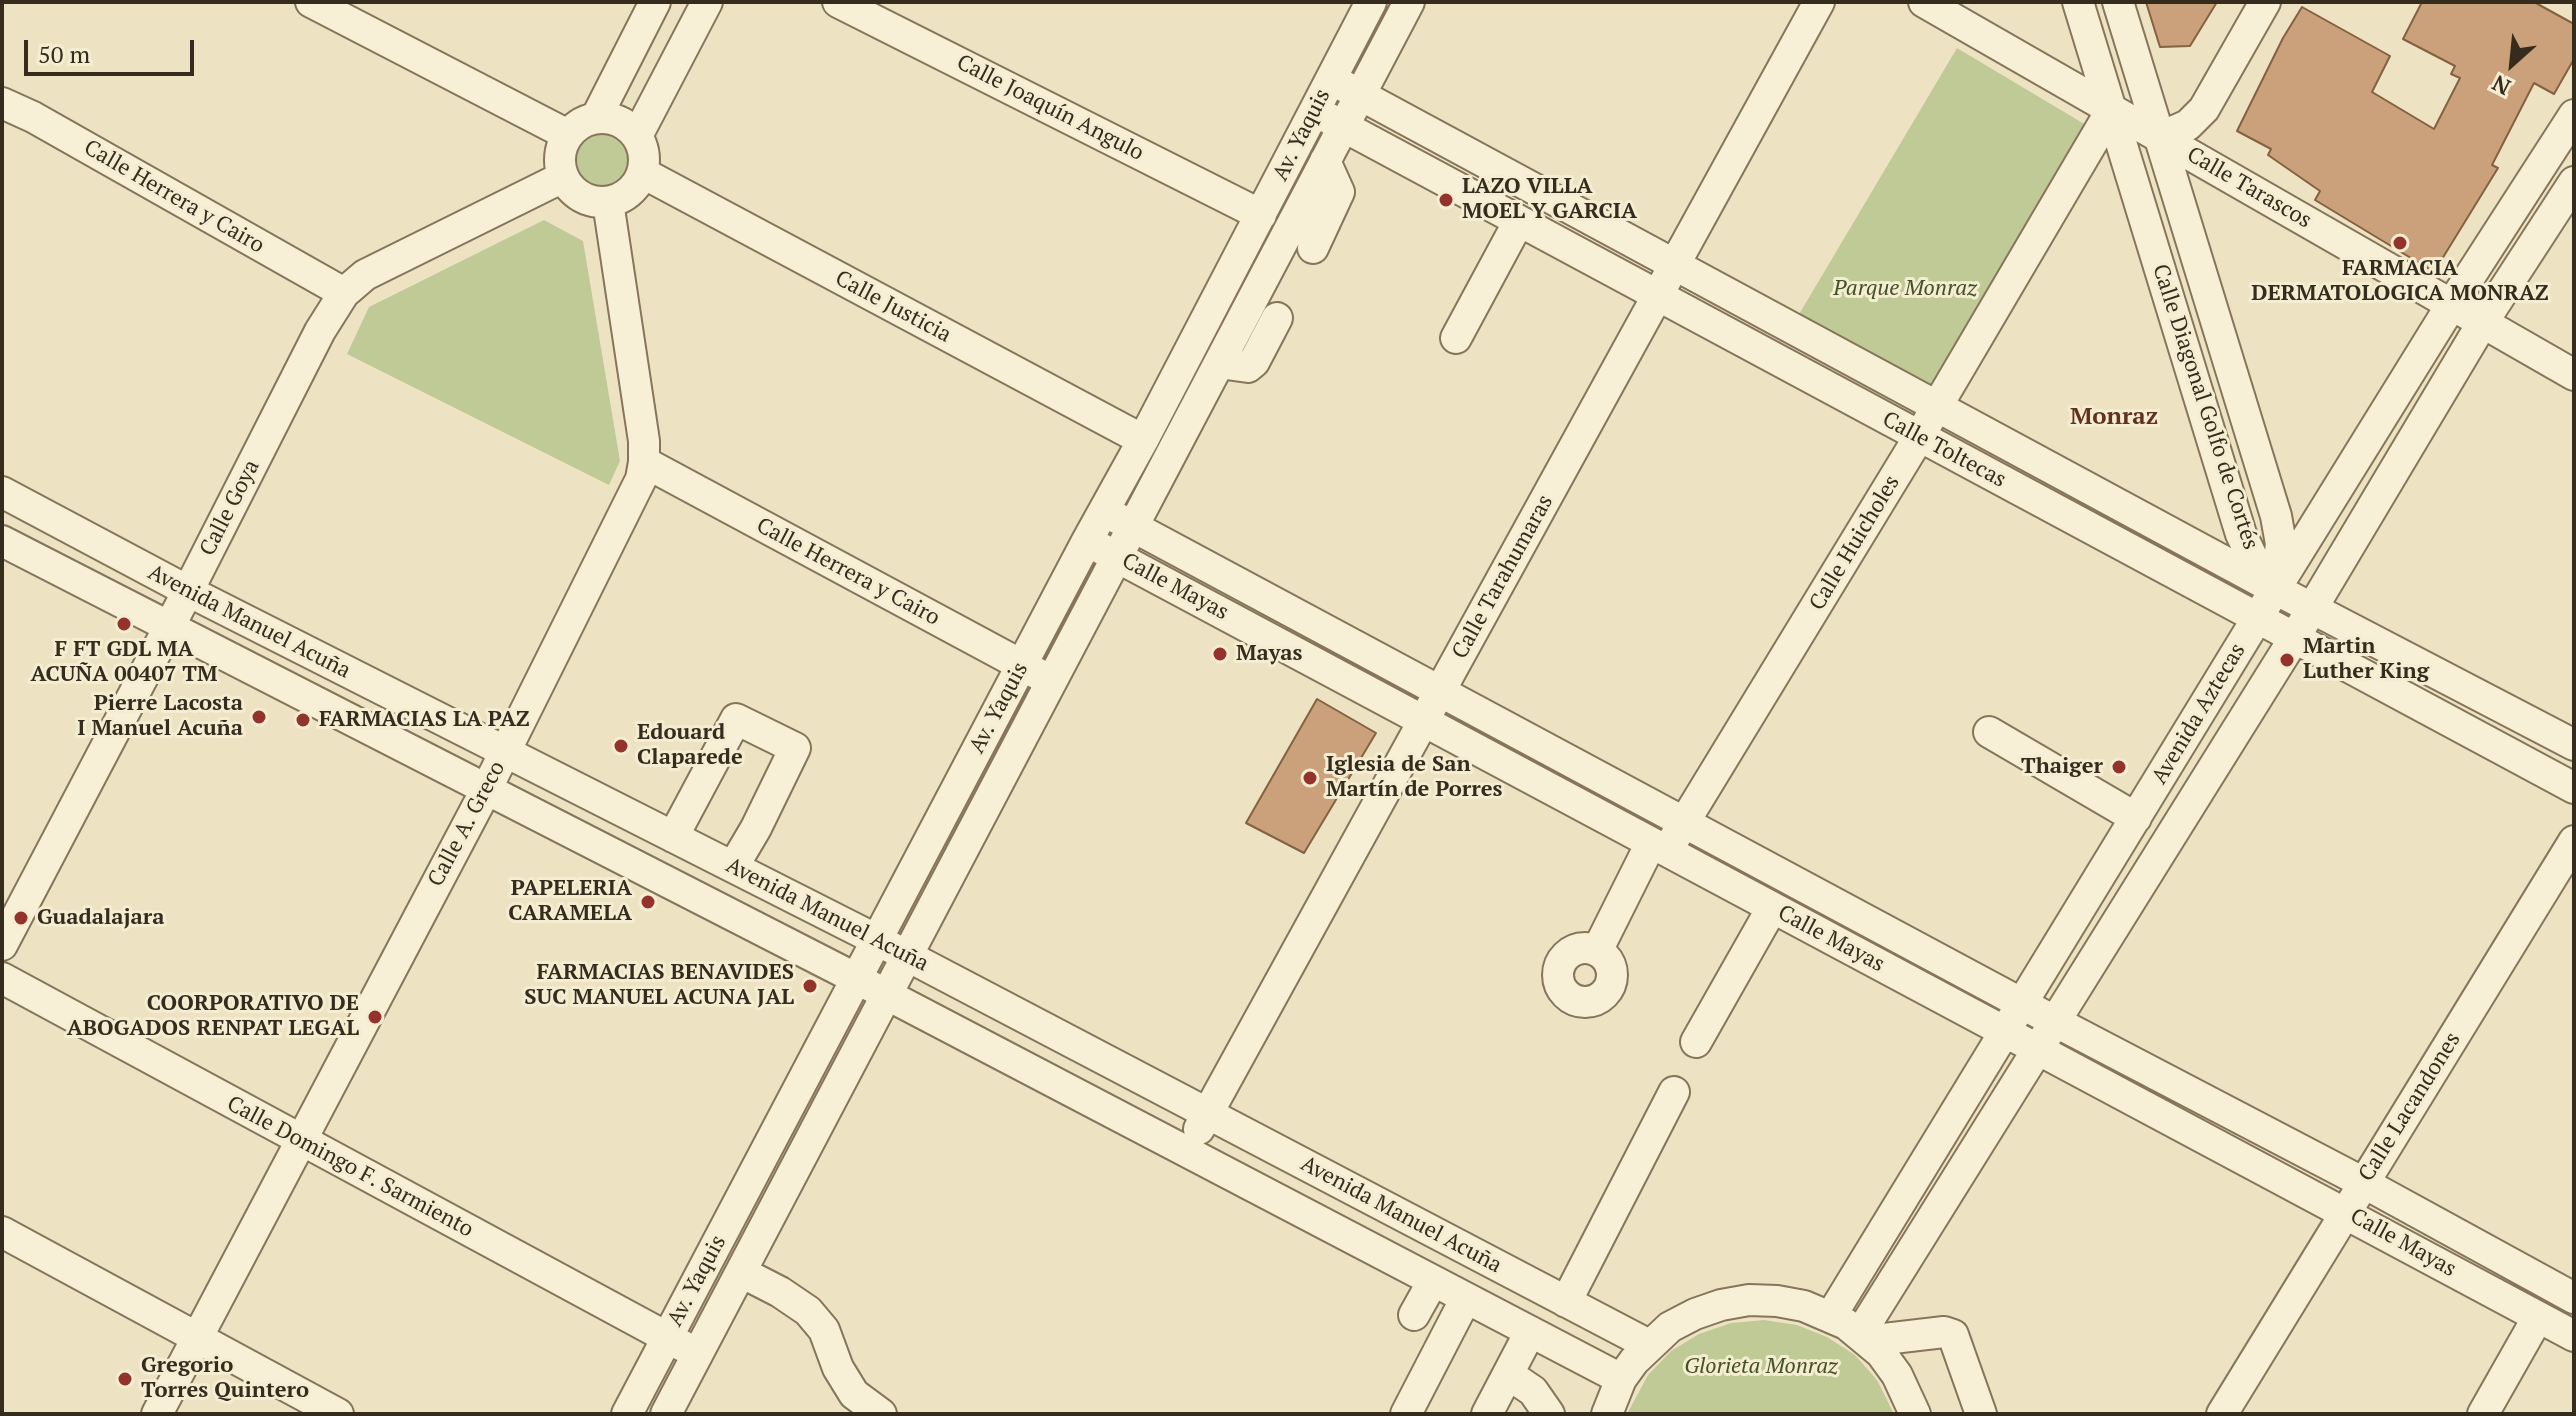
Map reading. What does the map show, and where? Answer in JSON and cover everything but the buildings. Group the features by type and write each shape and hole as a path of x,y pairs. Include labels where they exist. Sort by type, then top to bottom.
{"street":[{"path":"311,2 568,135"},
{"path":"596,118 655,2"},
{"path":"637,136 707,2"},
{"name":"Calle Joaquín Angulo","path":"838,2 1261,215"},
{"name":"Av. Yaquis","path":"627,1414 1143,440 1371,2"},
{"name":"Av. Yaquis","path":"666,1414 1409,2"},
{"name":"Calle Tarahumaras","path":"1186,1152 1819,2"},
{"name":"Calle Tarascos","path":"1924,2 2574,375"},
{"name":"Calle Diagonal Golfo de Cortés","path":"2078,2 2241,534 2253,559 2275,589"},
{"name":"Calle Diagonal Golfo de Cortés","path":"2118,2 2276,516 2281,544 2275,589"},
{"path":"2161,137 2188,125 2204,109 2265,2"},
{"name":"Calle Toltecas","path":"1331,80 2275,589 2574,745"},
{"name":"Calle Herrera y Cairo","path":"2,103 33,117 344,293"},
{"name":"Calle Huicholes","path":"1597,951 1659,847 1684,822 1919,437 2112,109"},
{"name":"Calle Toltecas","path":"1314,111 2574,788"},
{"name":"Avenida Aztecas","path":"1831,1316 2275,589 2574,115"},
{"path":"596,118 616,119 637,136 644,154 643,173 629,193 608,202 581,196 563,177 560,160 563,142 568,135 579,124 596,118"},
{"path":"1313,248 1339,192 1325,161"},
{"name":"Calle Justicia","path":"643,173 1143,440"},
{"name":"Calle Goya","path":"2,945 320,331 344,293 365,275 563,177"},
{"name":"Avenida Aztecas","path":"1864,1337 2295,637 2483,322 2574,182"},
{"name":"Calle A. Greco","path":"157,1414 486,790 641,479 644,441 608,202"},
{"path":"1456,338 1519,221"},
{"path":"1219,363 1248,367 1277,318"},
{"name":"Calle Herrera y Cairo","path":"644,462 1052,681"},
{"name":"Avenida Manuel Acuña","path":"2,492 504,753 877,940 1649,1345"},
{"name":"Calle Mayas","path":"1104,511 2574,1298"},
{"name":"Avenida Manuel Acuña","path":"2,541 857,979 1621,1379"},
{"name":"Calle Mayas","path":"1087,541 2574,1336"},
{"path":"665,834 715,714"},
{"path":"665,834 736,719 795,748 756,828 743,872"},
{"path":"1989,732 2136,818"},
{"path":"743,872 813,754"},
{"name":"Calle Lacandones","path":"2222,1414 2574,841"},
{"path":"1696,1042 1772,908"},
{"name":"Calle Domingo F. Sarmiento","path":"2,978 698,1354"},
{"path":"1566,1302 1674,1092"},
{"path":"2,1232 338,1414"},
{"path":"741,1272 808,1311 824,1330 838,1368 854,1394 881,1414"},
{"path":"1414,1315 1433,1281"},
{"path":"1406,1414 1466,1298"},
{"path":"1607,1414 1621,1379 1649,1345 1670,1327 1695,1314 1735,1302 1777,1301 1804,1306 1831,1316 1864,1337 1897,1375 1915,1414"},
{"path":"2483,1414 2538,1317"},
{"path":"1487,1414 1530,1332"},
{"path":"1864,1337 1944,1332 1953,1335 1981,1414"},
{"path":"1508,1374 1533,1391 1549,1414"}],"green space":[{"name":"Parque Monraz","path":"1957,48 2091,128 1932,396 1798,316"},
{"path":"601,130 613,132 622,139 629,148 629,172 622,181 613,188 601,190 589,188 580,181 573,172 571,160 573,148 580,139 589,132"},
{"path":"544,220 583,241 620,461 609,485 347,354 369,307"},
{"name":"Glorieta Monraz","path":"1764,1320 1797,1325 1827,1337 1855,1355 1877,1380 1894,1414 1627,1414 1648,1375 1671,1351 1699,1334 1731,1323"}],"place":[{"name":"LAZO VILLA MOEL Y GARCIA","path":"1446,200"},
{"name":"FARMACIA DERMATOLOGICA MONRAZ","path":"2400,243"},
{"name":"F FT GDL MA ACUÑA 00407 TM","path":"124,624"},
{"name":"Mayas","path":"1220,654"},
{"name":"Martin Luther King","path":"2287,660"},
{"name":"Pierre Lacosta I Manuel Acuña","path":"259,717"},
{"name":"FARMACIAS LA PAZ","path":"303,720"},
{"name":"Edouard Claparede","path":"621,746"},
{"name":"Thaiger","path":"2119,767"},
{"name":"Iglesia de San Martín de Porres","path":"1310,778"},
{"name":"PAPELERIA CARAMELA","path":"648,902"},
{"name":"Guadalajara","path":"21,918"},
{"name":"FARMACIAS BENAVIDES SUC MANUEL ACUNA JAL","path":"810,986"},
{"name":"COORPORATIVO DE ABOGADOS RENPAT LEGAL","path":"375,1017"},
{"name":"Gregorio Torres Quintero","path":"125,1379"}],"district":[{"name":"Monraz","path":"2114,417"}]}
